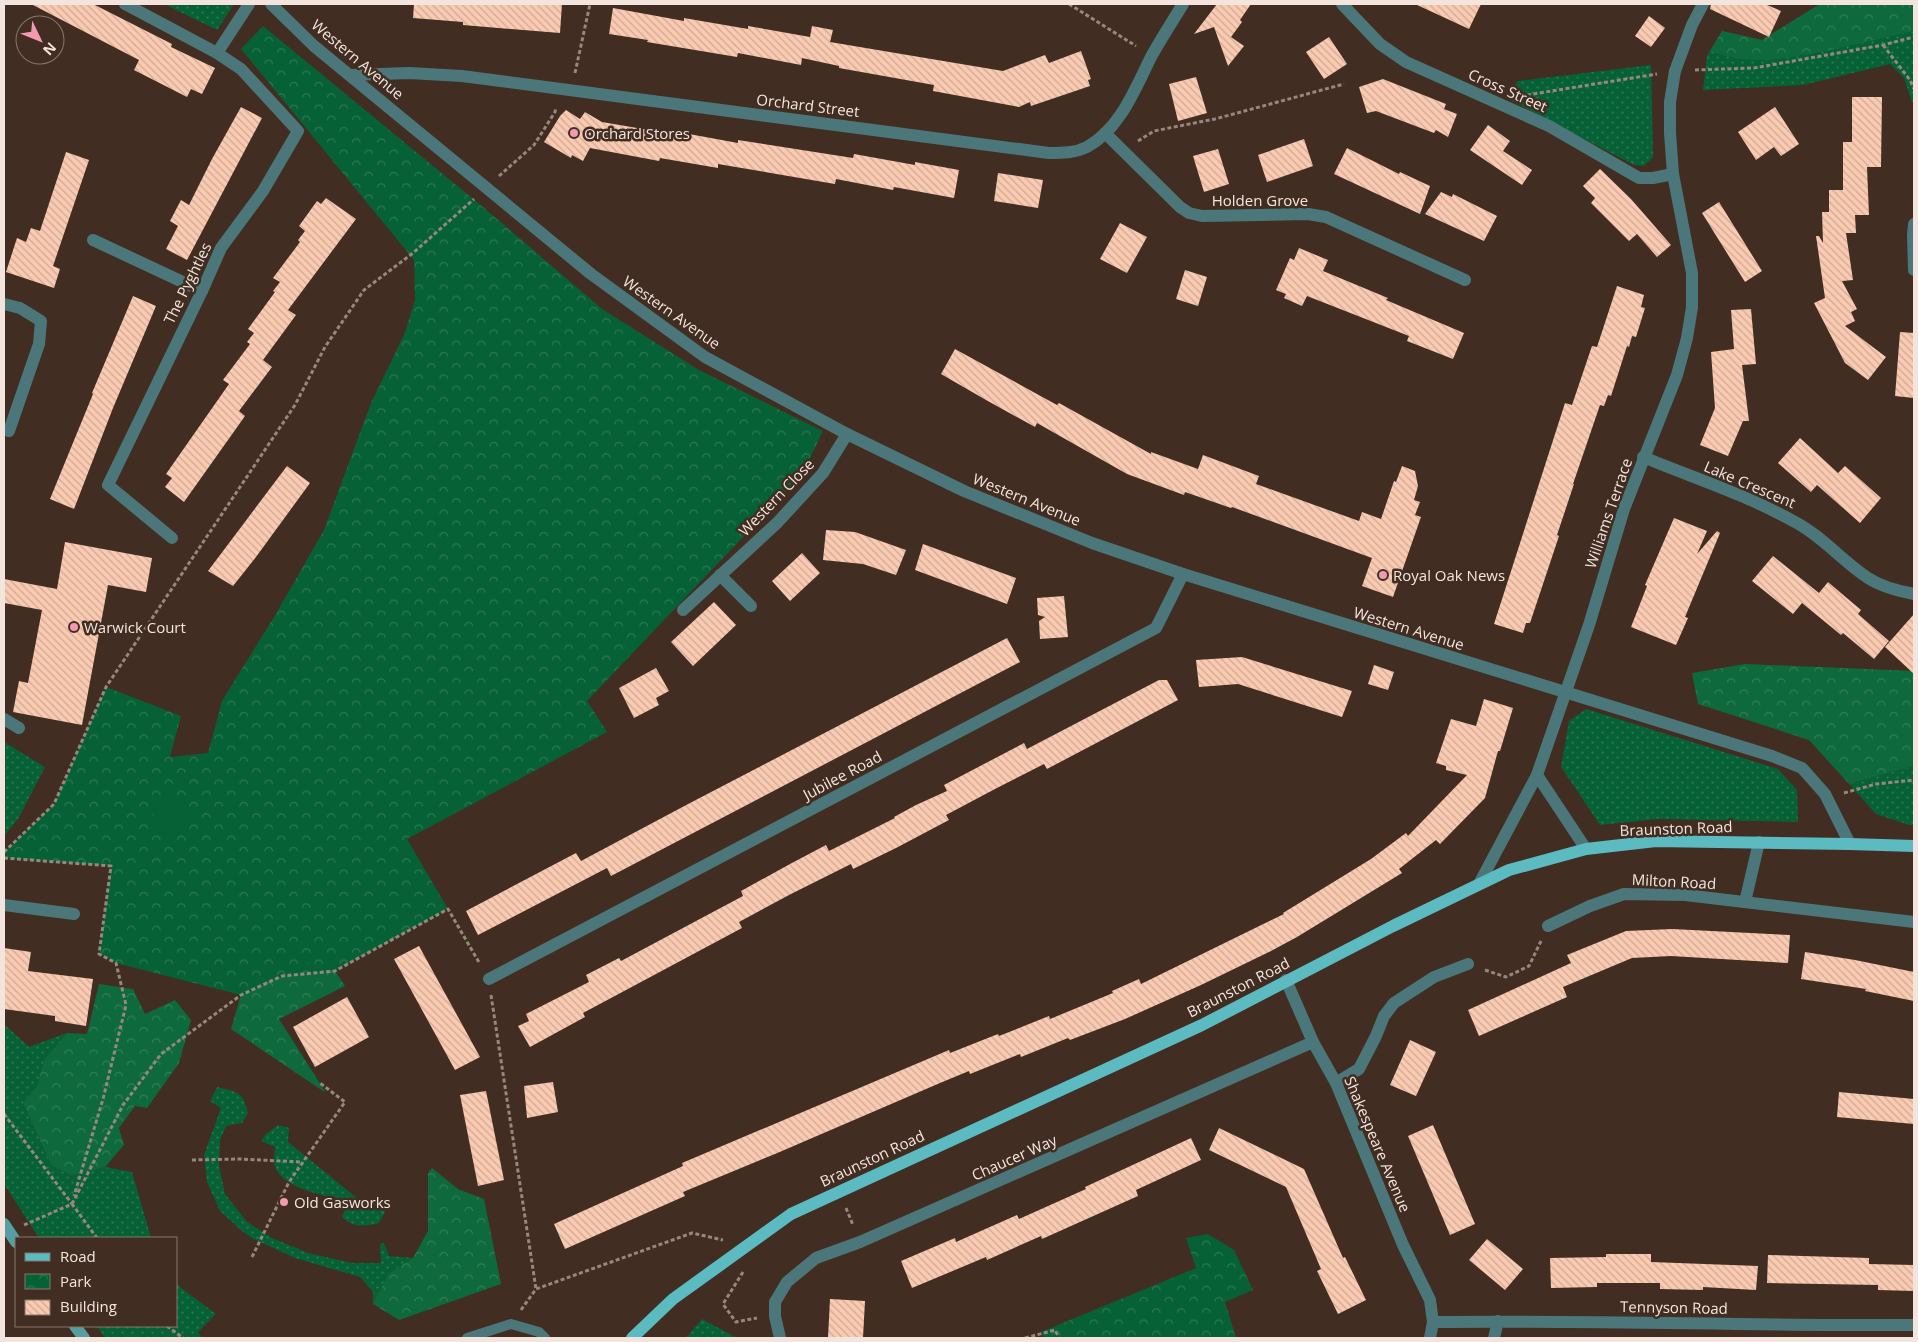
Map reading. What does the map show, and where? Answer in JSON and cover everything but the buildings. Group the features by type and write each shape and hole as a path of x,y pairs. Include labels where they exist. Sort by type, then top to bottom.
{"main road":[{"name":"Braunston Road","path":"632,1338 673,1299 791,1214 1202,1025 1286,980 1509,870 1586,848 1656,841 1914,846"},
{"path":"4,1224 15,1240"}],"street":[{"path":"125,4 217,53 249,4"},
{"name":"Western Avenue","path":"272,4 314,46 591,274 705,357 847,434 964,491 1092,543 1183,574 1772,756 1802,768 1827,798 1850,844"},
{"name":"Orchard Street","path":"351,75 409,73 462,76 1049,153 1068,153 1086,147 1105,132 1124,110 1152,56 1183,4"},
{"name":"Cross Street","path":"1342,4 1380,44 1406,62 1549,126 1639,178 1653,178 1673,174"},
{"name":"Williams Terrace","path":"1479,884 1537,775 1589,625 1624,509 1677,375 1687,338 1692,307 1692,273 1673,174 1670,102 1675,71 1692,25 1703,4"},
{"name":"The Pyghtles","path":"172,538 108,485 221,248 263,191 298,131 241,69 217,53"},
{"name":"Holden Grove","path":"1105,132 1180,207 1189,213 1202,216 1308,214 1326,217 1465,280"},
{"path":"1914,224 1914,270"},
{"path":"93,240 202,291"},
{"path":"4,304 20,308 41,322 39,344 9,431"},
{"name":"Western Close","path":"683,610 777,523 823,473 847,434"},
{"name":"Lake Crescent","path":"1644,458 1766,506 1798,523 1831,547 1868,578 1891,589 1914,594"},
{"name":"Jubilee Road","path":"489,978 1156,628 1183,574"},
{"path":"720,575 751,606"},
{"path":"4,719 19,728"},
{"path":"1537,775 1586,848"},
{"path":"1744,902 1759,842"},
{"name":"Milton Road","path":"1548,926 1590,906 1624,894 1685,895 1793,906 1914,922"},
{"path":"4,905 74,914"},
{"path":"1336,1083 1359,1069 1384,1016 1394,1003 1434,977 1468,964"},
{"name":"Shakespeare Avenue","path":"1286,980 1314,1042 1336,1083 1403,1245 1430,1300 1433,1322"},
{"name":"Chaucer Way","path":"780,1338 774,1302 786,1282 816,1258 860,1242 1314,1042"},
{"path":"1494,1338 1498,1321"},
{"name":"Tennyson Road","path":"1433,1322 1498,1321 1826,1332 1914,1326"},
{"path":"1430,1338 1433,1322"}],"lane":[{"path":"467,1338 511,1324 539,1332 545,1338"}],"path":[{"path":"4,852 54,804 106,687 295,405 325,347 364,290 413,253 534,145 566,90 590,4"},
{"path":"1069,4 1152,56"},
{"path":"1507,107 1514,97 1675,71 1754,68 1914,38"},
{"path":"1883,45 1910,80 1914,89"},
{"path":"1123,151 1154,131 1215,119 1344,84"},
{"path":"1827,798 1876,784 1914,780"},
{"path":"4,858 111,866 99,954 116,963 126,1005 103,1099 72,1204"},
{"path":"21,1226 72,1204 123,1105 161,1054 241,995 282,976 335,971 448,909 489,978 536,1289"},
{"path":"1468,964 1506,977 1514,974 1529,966 1548,926"},
{"path":"252,1257 289,1182 344,1102 320,1083"},
{"path":"4,1114 96,1237"},
{"path":"192,1160 240,1159 302,1162"},
{"path":"839,1191 860,1242"},
{"path":"511,1324 536,1289 692,1233 727,1240 745,1268 723,1304 736,1322 775,1316"},
{"path":"168,1327 183,1338"},
{"path":"1025,1338 1055,1330 1059,1338"}],"green space":[{"path":"164,4 234,4 217,30"},
{"path":"1820,4 1914,4 1914,102 1912,102 1904,78 1890,64 1803,85 1703,90 1707,56 1722,31 1762,40"},
{"path":"1820,4 1914,4 1914,31 1819,52 1763,60 1729,56 1710,51 1722,31 1762,40"},
{"path":"263,26 483,207 602,309 699,370 823,431 801,476 587,701 607,732 407,839 448,909 335,971 282,976 241,995 116,963 99,954 111,866 4,858 4,852 54,804 106,687 181,716 170,757 208,753 222,701 274,617 324,530 371,403 404,335 415,300 414,260 241,49"},
{"path":"1651,65 1653,157 1644,166 1634,165 1506,98 1518,81"},
{"path":"1745,664 1914,671 1914,766 1849,784 1809,740 1698,704 1692,673"},
{"path":"1586,709 1778,769 1797,790 1798,822 1658,819 1600,825 1561,767 1569,721"},
{"path":"4,742 45,767 18,819 4,836"},
{"path":"1914,766 1914,825 1876,814 1849,784"},
{"path":"166,797 191,815 173,840 148,822"},
{"path":"199,932 363,948 335,971 345,986 279,1019 326,1093 231,1029 241,995"},
{"path":"99,984 133,989 145,1014 175,1000 191,1020 179,1063 147,1108 135,1106 119,1128 124,1145 105,1167 72,1176 51,1165 23,1103 37,1086 44,1060 67,1033 87,1034"},
{"path":"4,1024 29,1047 67,1033 44,1060 37,1086 23,1103 51,1165 72,1176 105,1167 132,1172 151,1237 38,1237 4,1184"},
{"path":"217,1087 230,1090 241,1096 248,1113 242,1123 226,1126 220,1140 219,1166 225,1194 247,1222 272,1238 308,1253 352,1263 381,1263 380,1244 384,1243 389,1256 413,1258 388,1274 373,1304 373,1292 360,1277 295,1258 254,1239 243,1232 220,1211 207,1182 204,1155 221,1108 210,1101"},
{"path":"278,1125 289,1128 288,1142 368,1207 378,1194 385,1201 385,1212 379,1223 364,1226 346,1221 342,1217 348,1202 296,1186 280,1175 274,1165 275,1147 261,1141 266,1134"},
{"path":"432,1168 458,1189 484,1199 501,1284 399,1320 373,1304 388,1274 413,1258 428,1231 428,1173"},
{"path":"1208,1234 1234,1250 1253,1290 1225,1302 1236,1338 1044,1338 1041,1332 1196,1268 1186,1238"},
{"path":"178,1284 216,1314 198,1332 202,1338 105,1338 98,1327 178,1327"},
{"path":"702,1319 737,1338 686,1338"}],"place":[{"name":"Orchard Stores","path":"574,133"},
{"name":"Royal Oak News","path":"1383,575"},
{"name":"Warwick Court","path":"74,627"},
{"name":"Old Gasworks","path":"284,1202"}]}
